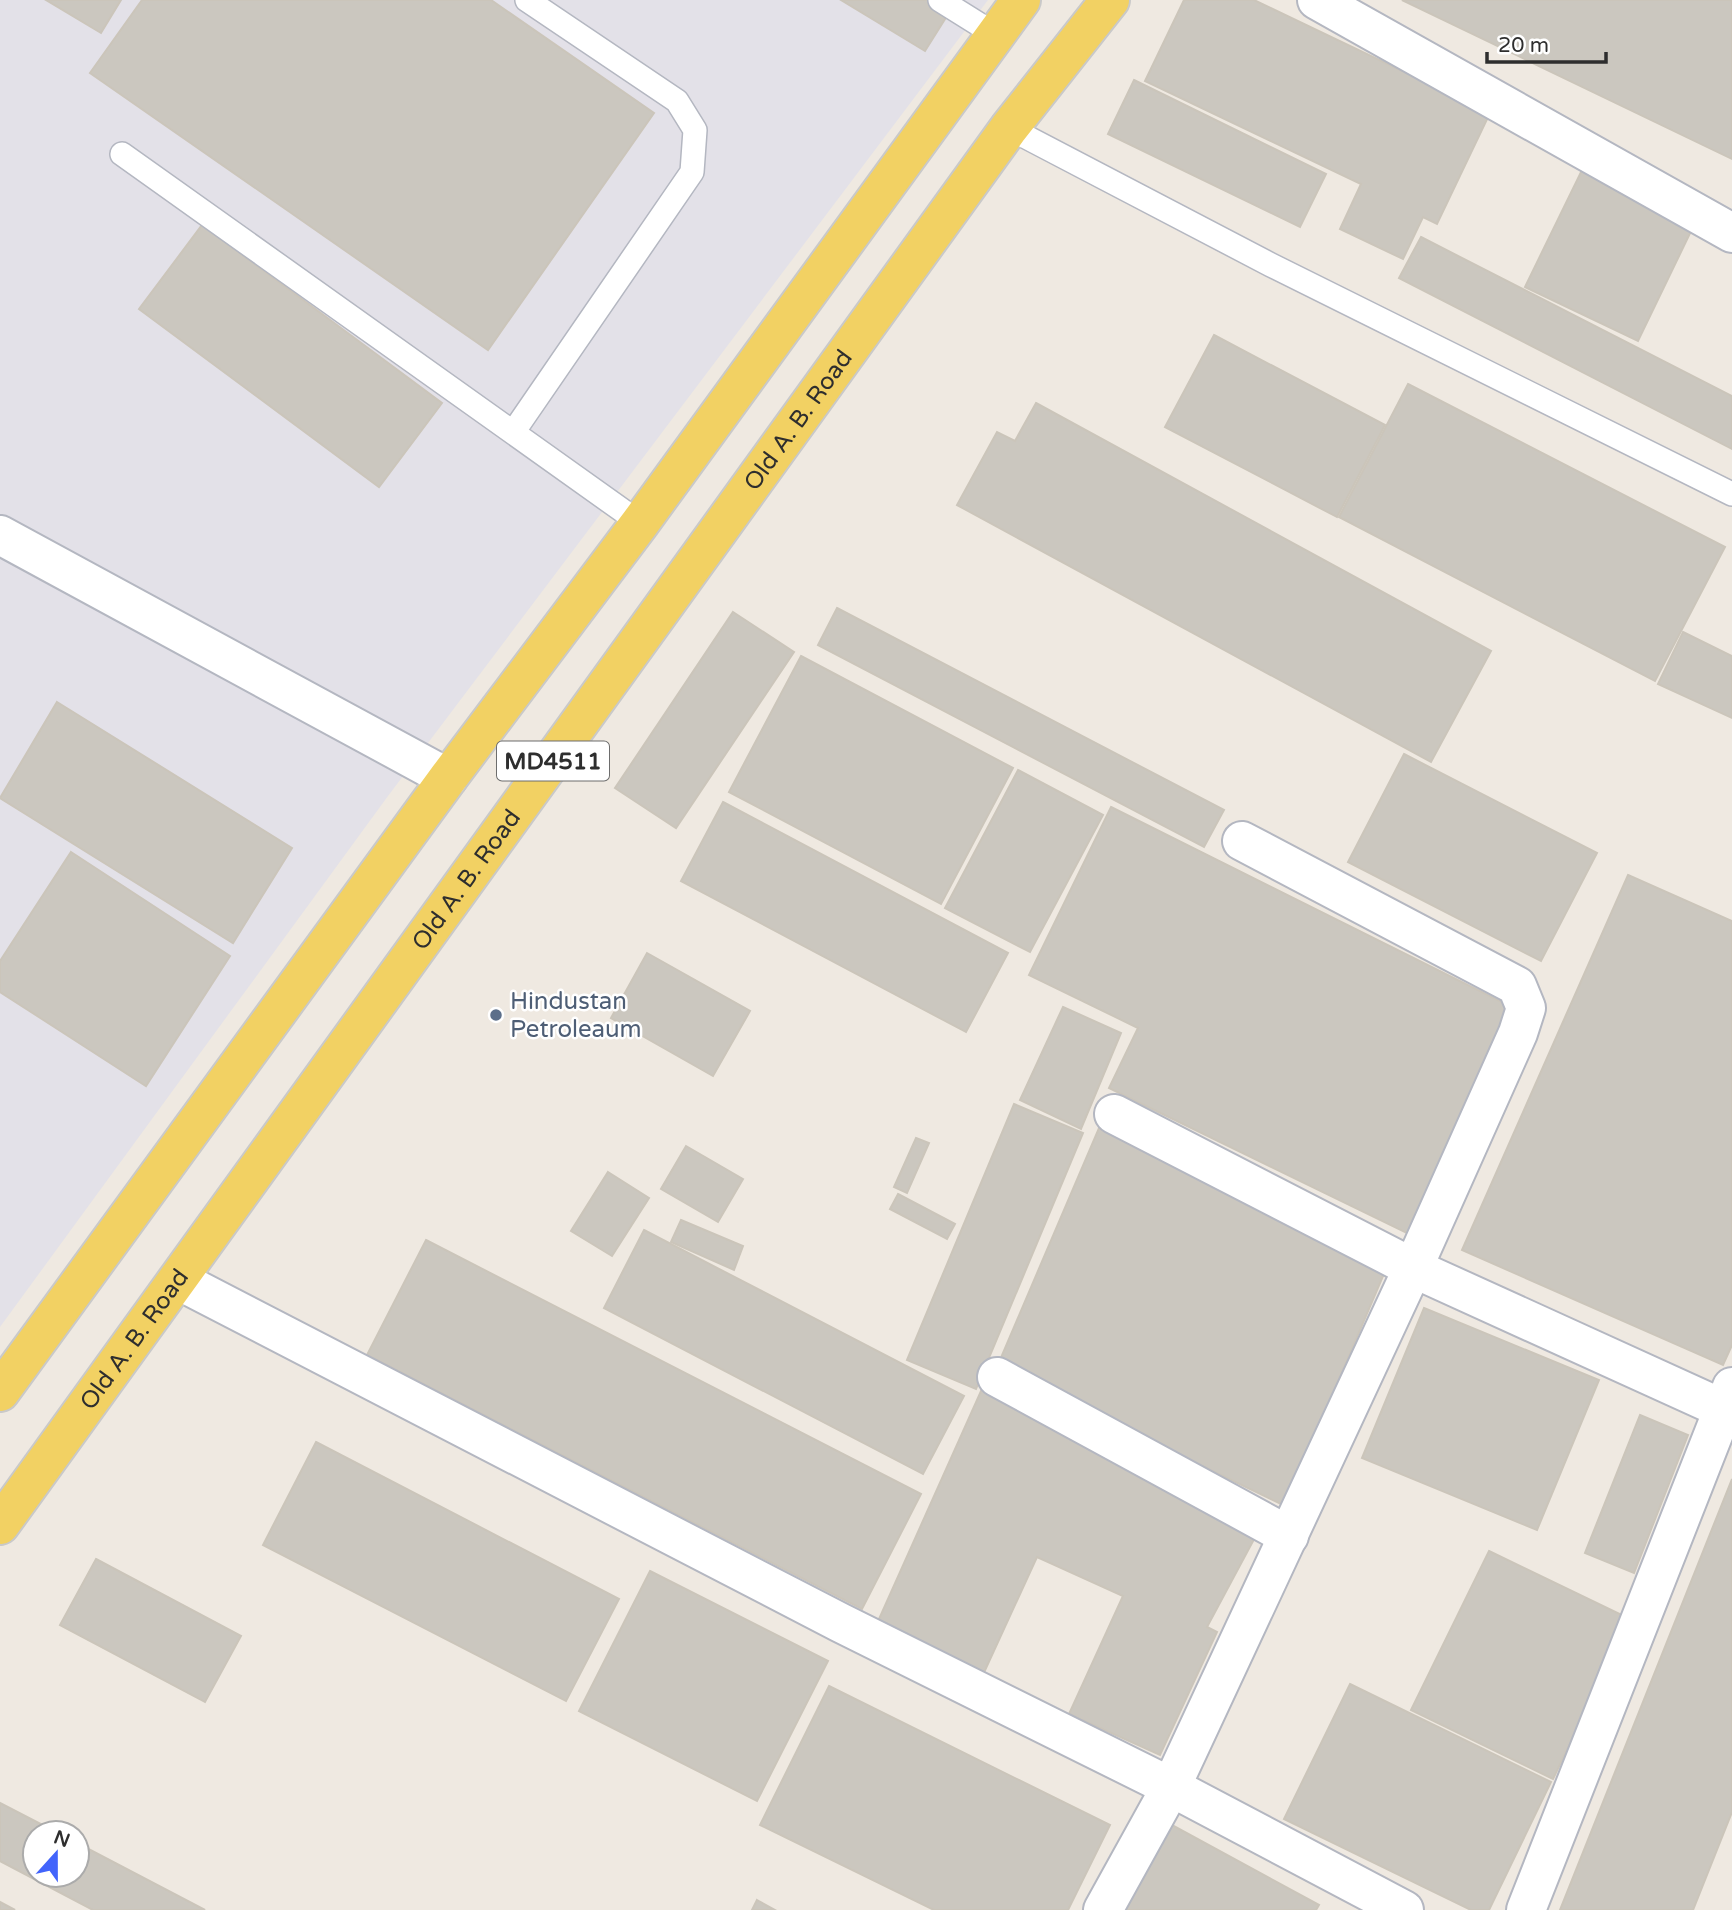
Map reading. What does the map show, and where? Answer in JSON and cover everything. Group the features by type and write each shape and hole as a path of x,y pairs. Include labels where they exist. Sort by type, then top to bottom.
{"main road":[{"name":"MD4511","path":"0,1392 448,778 640,523 1021,0"},
{"name":"Old A. B. Road","path":"0,1525 1009,128 1110,0"}],"street":[{"path":"1317,0 1732,233"},
{"path":"0,535 448,778"},
{"path":"1103,1910 1171,1787 1289,1536 1413,1268 1518,1033 1526,1008 1517,986 1242,841"},
{"path":"1114,1114 1413,1268 1729,1403 1526,1910"},
{"path":"178,1280 841,1623 1171,1787 1404,1910"},
{"path":"997,1377 1289,1536"}],"lane":[{"path":"514,431 692,172 695,131 677,101 527,0"},
{"path":"940,0 996,35"},
{"path":"1009,128 1271,265 1732,494"},
{"path":"122,154 640,523"}],"shaded area":[{"path":"0,0 988,0 388,796 0,1327"}],"building":[{"path":"46,0 121,0 101,33"},
{"path":"142,0 491,0 654,113 488,350 90,73"},
{"path":"841,0 957,0 925,51"},
{"path":"1184,0 1254,0 1490,113 1437,224 1423,217 1403,259 1340,229 1361,184 1145,81"},
{"path":"1402,0 1732,0 1732,159"},
{"path":"1134,80 1326,174 1300,227 1108,134"},
{"path":"1582,170 1694,225 1638,341 1525,287"},
{"path":"202,225 442,403 379,487 139,309"},
{"path":"1421,237 1732,396 1732,449 1399,278"},
{"path":"1214,335 1385,425 1337,517 1165,427"},
{"path":"1408,384 1725,547 1655,681 1339,517"},
{"path":"1036,403 1491,651 1431,762 957,505 997,432 1015,441"},
{"path":"837,608 1224,810 1204,847 818,645"},
{"path":"733,612 794,652 676,828 615,788"},
{"path":"1683,632 1732,656 1732,718 1658,684"},
{"path":"801,656 1013,768 941,904 729,792"},
{"path":"57,702 292,848 233,943 0,798"},
{"path":"1404,754 1597,853 1541,961 1348,862"},
{"path":"1018,770 1103,815 1030,952 945,908"},
{"path":"723,802 1008,953 966,1032 681,881"},
{"path":"1111,807 1522,1012 1413,1236 1109,1088 1138,1028 1029,975"},
{"path":"71,852 230,956 146,1086 0,992 0,961"},
{"path":"1628,875 1732,921 1732,1345 1723,1365 1462,1250"},
{"path":"647,953 750,1011 713,1076 611,1018"},
{"path":"1063,1007 1121,1033 1081,1129 1020,1100"},
{"path":"1014,1104 1083,1133 976,1389 907,1360"},
{"path":"1099,1128 1386,1269 1285,1506 997,1367"},
{"path":"916,1138 929,1143 907,1193 894,1187"},
{"path":"686,1146 743,1179 718,1222 661,1189"},
{"path":"608,1172 649,1198 612,1256 571,1231"},
{"path":"898,1194 955,1224 947,1239 890,1209"},
{"path":"681,1220 743,1246 734,1270 671,1242"},
{"path":"644,1230 964,1396 923,1474 604,1308"},
{"path":"426,1240 921,1494 862,1609 367,1355"},
{"path":"1424,1308 1599,1380 1537,1530 1362,1458"},
{"path":"986,1380 1259,1530 1207,1627 1217,1632 1160,1755 1069,1714 1123,1596 1037,1557 982,1677 875,1628"},
{"path":"1640,1415 1688,1435 1634,1573 1585,1553"},
{"path":"316,1442 619,1599 566,1701 263,1545"},
{"path":"1732,1479 1732,1812 1693,1910 1560,1910"},
{"path":"1489,1551 1630,1619 1553,1779 1411,1710"},
{"path":"96,1559 241,1636 205,1702 60,1625"},
{"path":"650,1571 828,1661 757,1801 579,1711"},
{"path":"1350,1684 1551,1782 1489,1910 1471,1910 1284,1819"},
{"path":"829,1686 1110,1825 1068,1910 934,1910 760,1825"},
{"path":"0,1803 31,1819 21,1819 21,1872 0,1861"},
{"path":"1170,1824 1319,1905 1316,1910 1123,1910"},
{"path":"91,1850 205,1910 93,1910 53,1889 91,1889"},
{"path":"757,1900 775,1910 752,1910"},
{"path":"0,1902 15,1910 0,1910"}],"place":[{"name":"Hindustan Petroleaum","path":"496,1015"}]}
